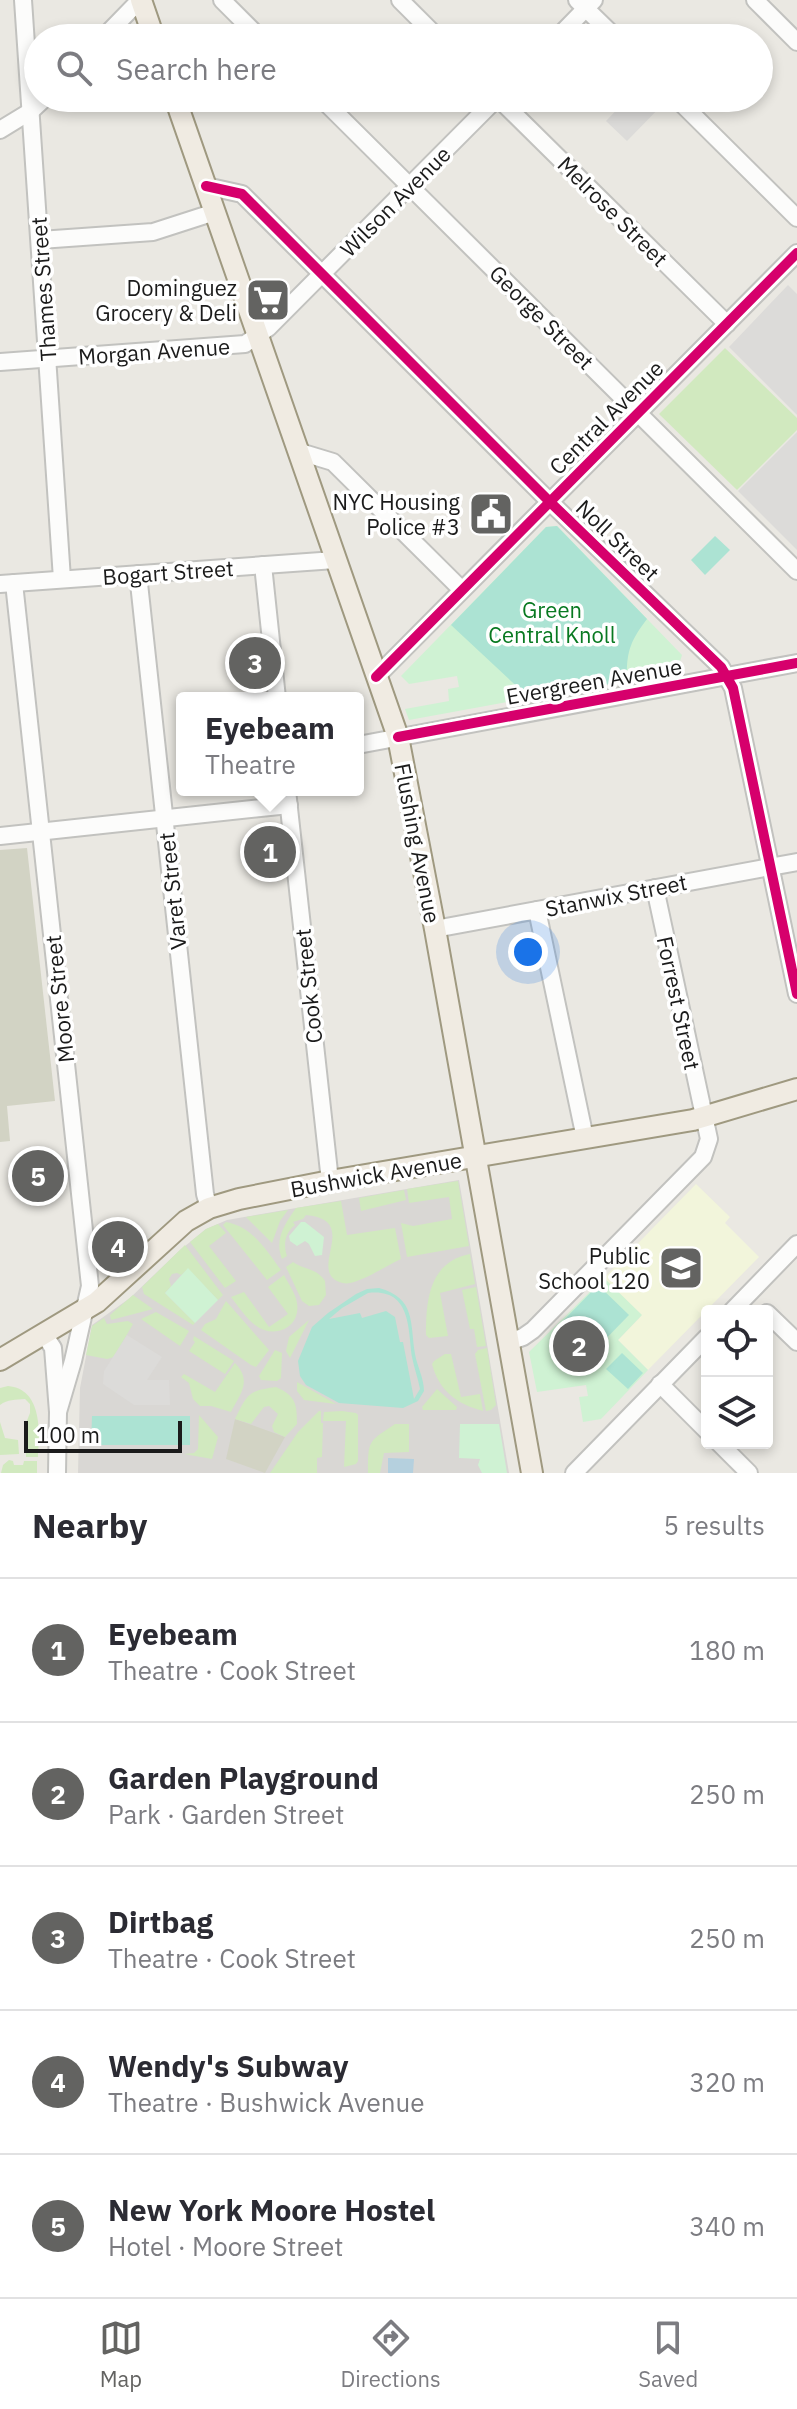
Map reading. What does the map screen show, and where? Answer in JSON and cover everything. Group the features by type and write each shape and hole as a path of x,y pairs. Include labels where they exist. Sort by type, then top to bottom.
{"main road":[{"path":"141,0 149,24"},
{"name":"Flushing Avenue","path":"180,112 398,737 532,1473"},
{"name":"Bushwick Avenue","path":"0,1360 97,1302 186,1221 209,1208 330,1181 704,1118 797,1089"}],"street":[{"name":"Thames Street","path":"23,0 25,24"},
{"path":"117,24 141,0"},
{"path":"222,0 246,24"},
{"path":"400,0 424,24"},
{"path":"755,0 797,42"},
{"path":"569,24 586,3 604,24"},
{"path":"0,130 29,112"},
{"name":"Thames Street","path":"31,112 62,579"},
{"name":"George Street","path":"335,112 797,571"},
{"name":"Wilson Avenue","path":"257,336 484,112"},
{"name":"Melrose Street","path":"512,112 727,324"},
{"path":"690,112 797,218"},
{"name":"Noll Street","path":"206,186 242,194 550,502 721,667 733,688 797,994"},
{"path":"40,240 153,232 215,212"},
{"name":"Central Avenue","path":"376,677 797,253"},
{"name":"Morgan Avenue","path":"0,362 173,358 245,344 257,336"},
{"path":"300,452 333,462 462,590"},
{"name":"Bogart Street","path":"7,583 138,574 188,564 263,565 335,560"},
{"path":"263,565 276,692"},
{"name":"Varet Street","path":"138,574 205,1194 209,1208"},
{"name":"Moore Street","path":"7,583 40,831 90,1286 58,1412"},
{"name":"Evergreen Avenue","path":"364,744 797,663"},
{"path":"0,836 164,818 288,797"},
{"name":"Cook Street","path":"288,797 330,1181"},
{"name":"Stanwix Street","path":"435,929 797,862"},
{"name":"Forrest Street","path":"509,1342 533,1330 703,1157 709,1139 655,888"},
{"path":"537,910 585,1138"},
{"path":"738,1305 797,1244"},
{"path":"749,1295 759,1305"},
{"path":"773,1319 797,1342"},
{"name":"Moore Street","path":"44,1334 53,1348 58,1412 57,1473"},
{"path":"574,1473 701,1343"},
{"path":"660,1384 701,1425"},
{"path":"725,1449 749,1473"}],"shaded area":[{"path":"615,112 655,112 627,141 606,121"},
{"path":"788,285 797,294 797,415 729,347"},
{"path":"797,432 797,550 738,491"},
{"path":"27,848 55,1101 7,1106 10,1141 0,1142 0,850"},
{"path":"459,1180 509,1473 78,1473 80,1388 92,1325 130,1298 206,1229 227,1220"},
{"name":"Public School 120","path":"696,1184 730,1217 725,1223 759,1257 712,1305 701,1305 701,1316 648,1370 618,1340 641,1316 604,1278"},
{"path":"127,1335 162,1357 147,1380 169,1380 170,1405 134,1405 103,1384 104,1371"},
{"path":"235,1419 285,1437 265,1473 226,1459"}],"green space":[{"path":"725,348 797,418 797,430 737,490 659,414"},
{"name":"Green Central Knoll","path":"557,526 682,655 677,671 409,720 405,709 449,701 448,689 459,687 457,676 409,684 401,676 546,527"},
{"name":"Green Central Knoll","path":"557,526 647,619 630,648 627,681 544,696 525,694 451,625 546,527"},
{"path":"715,536 730,550 705,575 691,560"},
{"path":"458,1181 469,1246 407,1257 401,1223 413,1226 452,1219 449,1197 409,1203 407,1189"},
{"path":"404,1190 406,1200 361,1211 359,1198"},
{"path":"341,1201 347,1235 395,1228 401,1259 356,1281 337,1281 330,1274 328,1265 332,1234 330,1225 322,1219 306,1215 293,1222 295,1225 286,1239 287,1256 282,1259 280,1238 296,1208"},
{"path":"288,1210 272,1243 246,1217"},
{"path":"226,1222 251,1234 281,1270 267,1280 223,1225"},
{"path":"301,1222 324,1237 322,1255 315,1256 305,1241 297,1246 290,1241 289,1236"},
{"path":"218,1224 226,1233 209,1246 236,1281 225,1288 190,1242"},
{"path":"185,1245 223,1295 218,1300 188,1269 181,1275 172,1274 169,1279 171,1286 165,1293 195,1323 193,1325 144,1294 142,1287"},
{"path":"470,1254 475,1284 440,1293 448,1336 429,1338 426,1322 433,1284 446,1265"},
{"path":"293,1262 318,1274 325,1281 326,1295 319,1305 309,1306 302,1301 286,1267"},
{"path":"188,1268 218,1300 195,1323 165,1293"},
{"path":"284,1275 296,1300 295,1319 285,1329 262,1329 248,1319 231,1297 244,1292 269,1327 288,1314 268,1287"},
{"path":"604,1278 642,1315 618,1340 648,1370 601,1419 583,1422 579,1397 588,1396 586,1385 537,1392 529,1352"},
{"path":"598,1285 629,1315 590,1355 559,1325"},
{"path":"476,1287 486,1346 477,1347 462,1290"},
{"path":"379,1288 391,1292 400,1298 409,1313 424,1391 418,1401 403,1408 339,1403 306,1385 300,1376 298,1361 312,1327 328,1313 367,1289","holes":["368,1293 382,1293 400,1303 405,1312 420,1389 414,1399 395,1317 386,1311 362,1318 360,1313 329,1319"]},
{"path":"133,1295 153,1309 111,1320 110,1315"},
{"path":"226,1301 269,1350 256,1367 201,1330 205,1324 216,1319"},
{"path":"156,1312 189,1331 180,1346 141,1319"},
{"path":"104,1318 107,1324 128,1321 133,1324 114,1357 107,1359 86,1355 92,1326"},
{"path":"309,1320 290,1358 286,1351 289,1337"},
{"path":"194,1336 234,1361 225,1374 189,1351 195,1342"},
{"path":"487,1348 496,1405 486,1411 475,1354"},
{"path":"275,1350 282,1353 281,1378 277,1381 261,1380 259,1376"},
{"path":"622,1353 643,1373 628,1389 606,1369"},
{"path":"445,1354 451,1354 461,1397 480,1394 483,1411 457,1400 439,1382 432,1364"},
{"path":"235,1363 244,1381 231,1412 200,1406 193,1399 189,1383 181,1377 184,1374 215,1392"},
{"path":"297,1382 336,1404 304,1400 297,1391"},
{"path":"8,1386 19,1389 33,1403 38,1424 38,1457 26,1457 26,1423 30,1404 25,1399 0,1405 0,1388"},
{"path":"276,1387 288,1394 296,1406 297,1424 285,1437 274,1432 272,1426 278,1414 269,1406 264,1407 251,1424 235,1419 250,1395"},
{"path":"437,1389 457,1407 456,1410 423,1410 422,1407"},
{"path":"319,1411 323,1423 322,1457 317,1458 317,1473 270,1473 298,1432"},
{"path":"342,1411 358,1415 358,1461 344,1467 346,1421 323,1421 324,1412"},
{"path":"199,1415 218,1437 212,1459 184,1454 194,1453 198,1449"},
{"path":"92,1416 190,1416 190,1445 91,1445"},
{"path":"0,1422 5,1438 18,1440 19,1454 0,1455"},
{"path":"395,1424 409,1424 409,1452 384,1453 380,1473 368,1473 371,1443"},
{"path":"460,1424 499,1424 507,1473 482,1473 478,1465 480,1459 459,1458"},
{"path":"9,1460 14,1465 37,1461 37,1473 1,1473 3,1465"}],"water":[{"path":"388,1458 414,1459 413,1473 388,1473"}],"cycle path":[{"path":"206,186 242,194 550,502 721,667 733,688 797,994"},
{"path":"376,677 797,253"},
{"path":"398,737 797,663"}],"place":[{"name":"Dominguez Grocery & Deli","path":"268,300"},
{"name":"NYC Housing Police #3","path":"491,514"},
{"name":"Dirtbag","path":"255,663"},
{"name":"Eyebeam","path":"270,852"},
{"name":"New York Moore Hostel","path":"38,1176"},
{"name":"Wendy's Subway","path":"118,1247"},
{"name":"Public School 120","path":"681,1268"},
{"name":"Garden Playground","path":"579,1346"}]}
